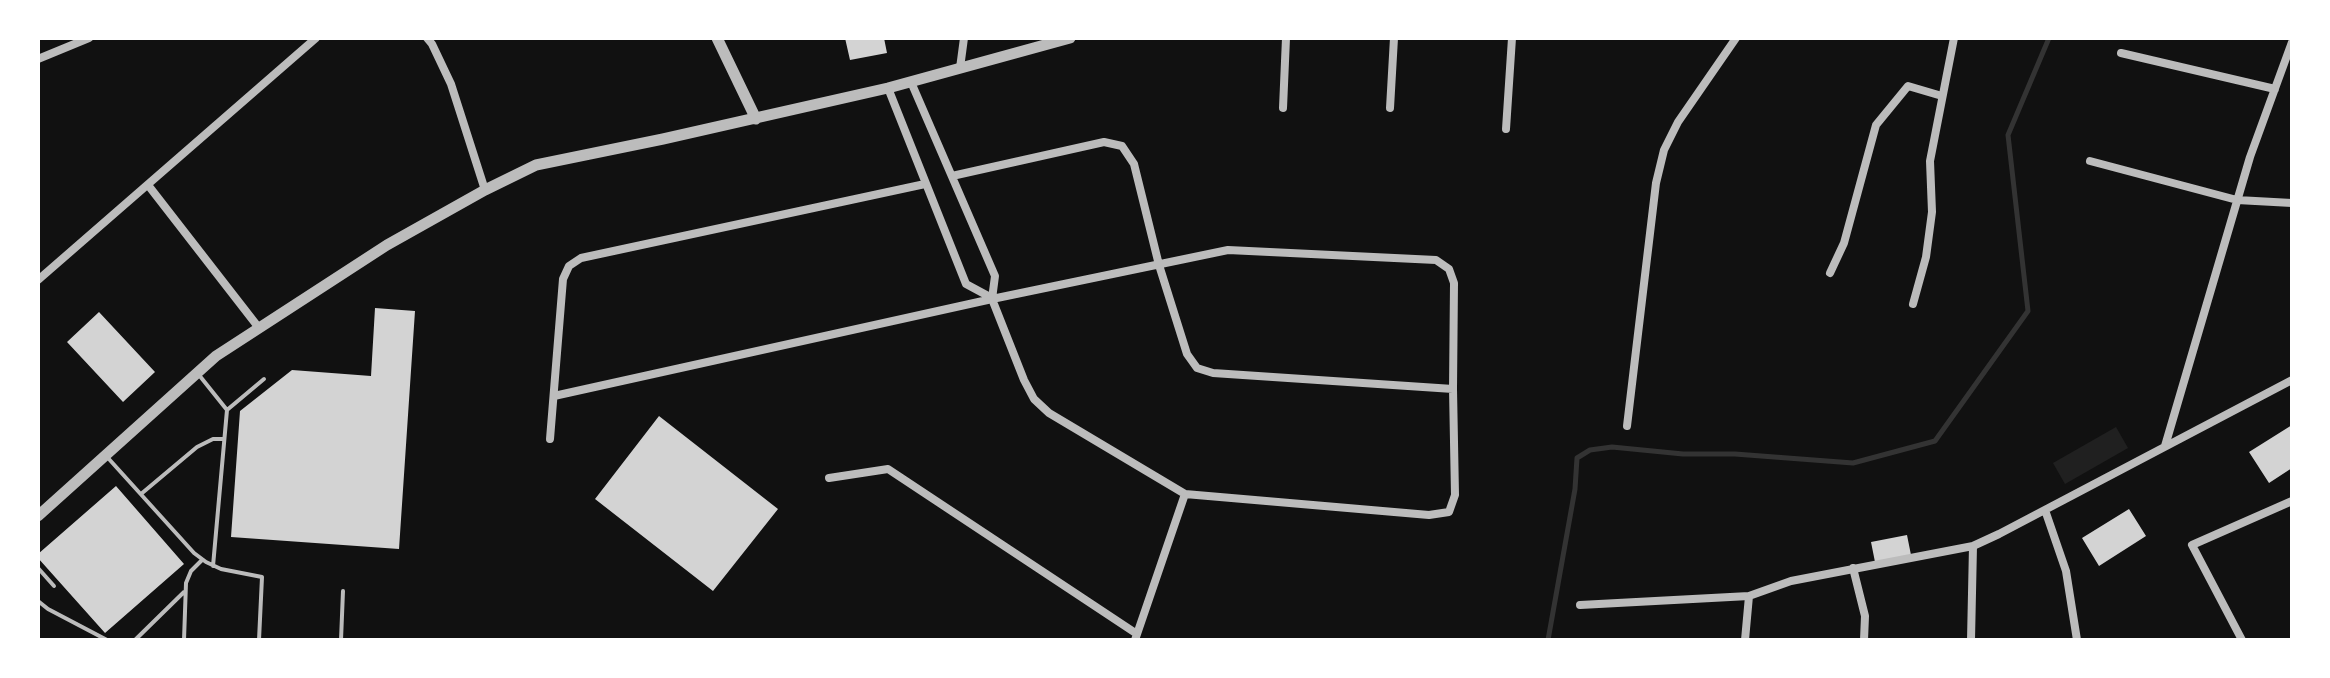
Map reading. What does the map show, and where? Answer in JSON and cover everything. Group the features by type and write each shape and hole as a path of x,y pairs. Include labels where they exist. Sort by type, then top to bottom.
{"street":[{"path":"38,59 89,38"},
{"path":"38,280 316,38"},
{"path":"427,38 451,84 485,190"},
{"path":"717,38 756,119"},
{"path":"960,68 964,38"},
{"path":"38,516 216,356 387,245 536,165 888,88 1070,38"},
{"path":"1283,108 1286,38"},
{"path":"1390,108 1394,38"},
{"path":"1506,129 1512,38"},
{"path":"1627,426 1656,183 1664,150 1678,122 1736,38"},
{"path":"1913,304 1926,257 1932,212 1930,161 1954,38"},
{"path":"2165,446 2237,200 2292,42"},
{"path":"2121,53 2275,89"},
{"path":"554,396 992,299 1228,250 1436,260 1449,269 1454,283 1455,495 1449,512 1429,515 1185,494 1049,413 1034,399 1024,380 992,299 995,276 911,82"},
{"path":"1830,273 1844,243 1876,125 1908,86 1942,96"},
{"path":"888,88 966,284 992,299"},
{"path":"952,176 1104,142 1122,146 1134,164 1159,265 1187,354 1197,368 1213,373 1453,389"},
{"path":"2090,161 2237,200 2292,203"},
{"path":"550,439 563,279 569,266 581,258 925,184"},
{"path":"148,185 259,328"},
{"path":"1580,605 1749,596 1791,581 1973,546 2292,380"},
{"path":"829,478 888,469 1136,637 1185,494"},
{"path":"2242,640 2192,545 2292,501"},
{"path":"2045,510 2066,571 2077,640"},
{"path":"1971,640 1973,546"},
{"path":"1853,568 1865,616 1864,640"},
{"path":"1745,640 1749,596"}],"lane":[{"path":"197,373 227,410"},
{"path":"213,566 227,410 264,379"},
{"path":"141,494 197,447 213,439 224,439"},
{"path":"105,454 202,560 213,566 262,577 259,640"},
{"path":"184,640 186,583 191,571 202,560"},
{"path":"38,569 54,586"},
{"path":"135,640 186,590"},
{"path":"341,640 343,591"},
{"path":"38,601 107,640"}],"shaded area":[{"path":"2116,427 2128,448 2065,484 2053,463"}],"building":[{"path":"845,38 884,38 887,53 850,60"},
{"path":"375,308 415,311 399,549 231,537 240,411 292,370 371,376"},
{"path":"99,312 155,372 123,402 67,342"},
{"path":"659,416 778,509 713,591 595,499"},
{"path":"2292,425 2292,468 2269,483 2249,452"},
{"path":"116,486 184,564 105,633 38,558 38,554"},
{"path":"2129,509 2146,536 2099,566 2082,538"},
{"path":"1907,535 1911,555 1875,562 1871,542"}],"waterway":[{"path":"1548,640 1575,489 1577,458 1590,450 1612,447 1853,463 1935,441 2028,311 2008,135 2049,38"}]}
